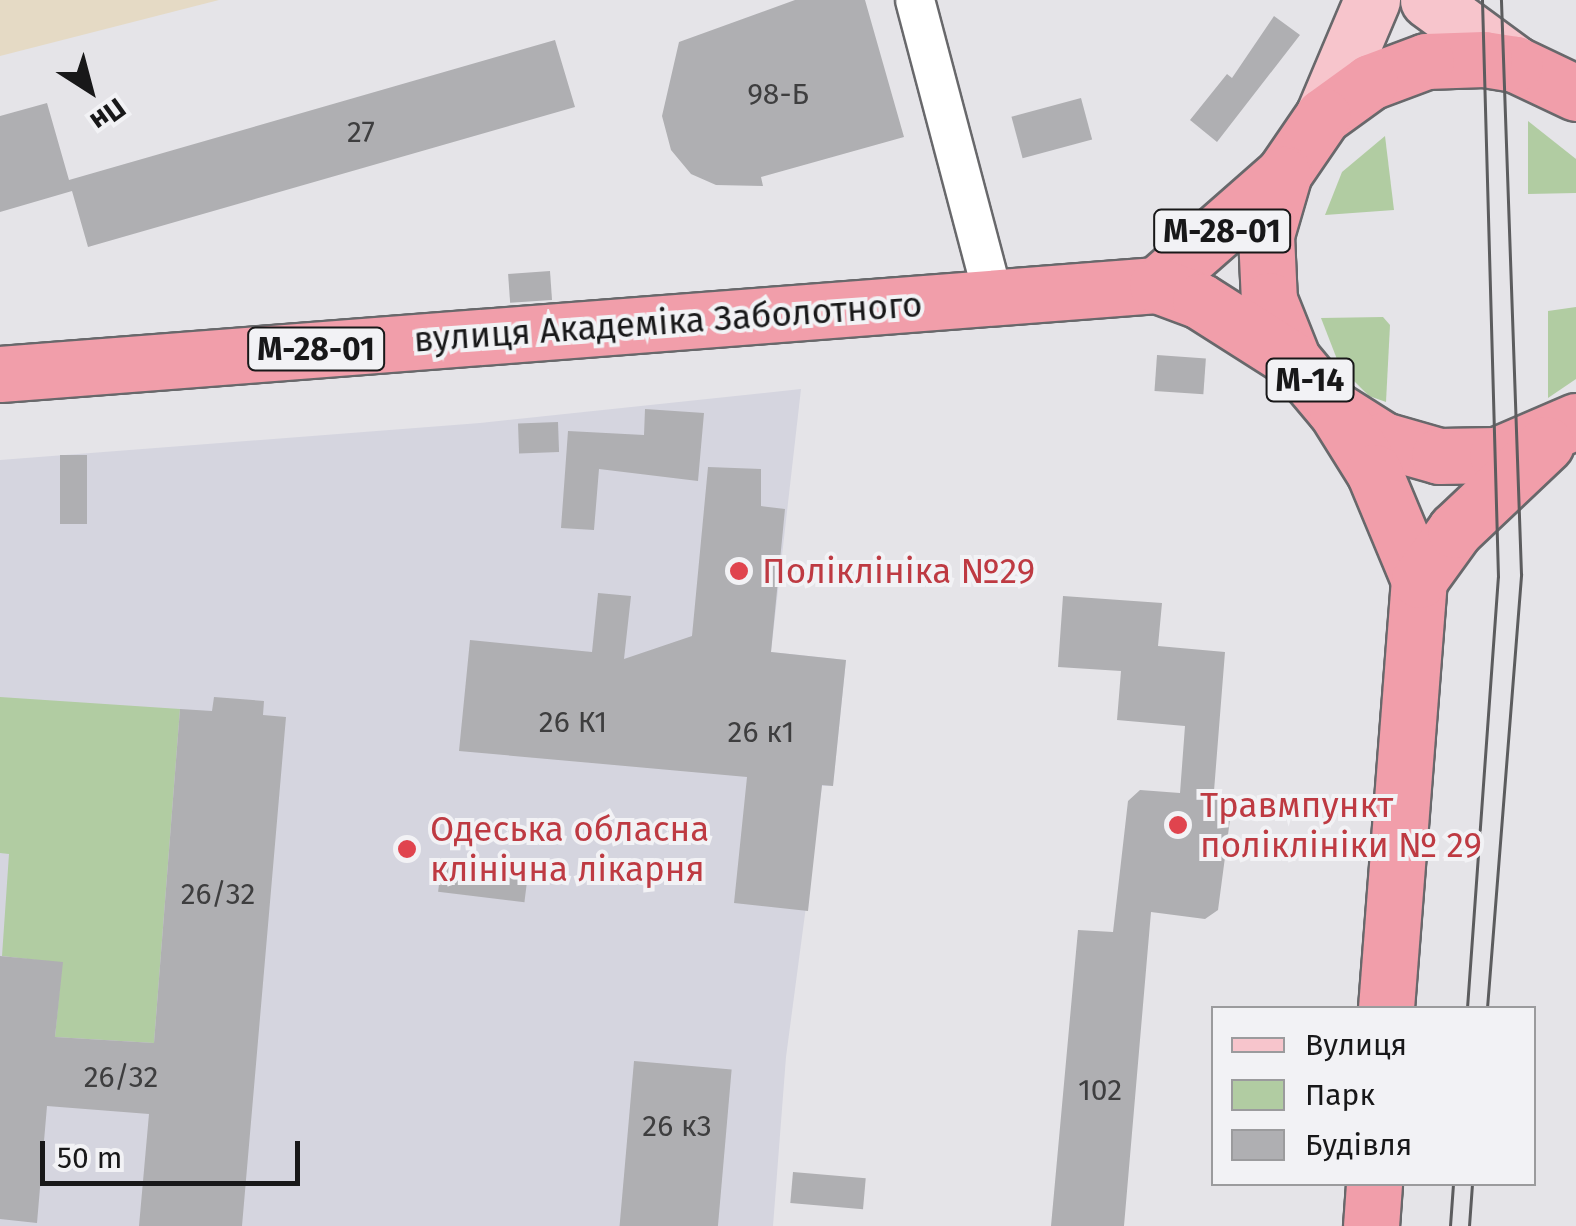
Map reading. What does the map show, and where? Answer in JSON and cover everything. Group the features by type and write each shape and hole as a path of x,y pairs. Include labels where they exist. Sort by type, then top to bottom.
{"highway":[{"name":"М-14","path":"1386,1006 1419,580 1374,472 1334,409 1293,360 1269,300 1266,235 1284,173 1323,116 1370,82 1426,62 1515,64 1576,93"},
{"name":"М-28-01","path":"1157,285 1284,173"},
{"name":"вулиця Академіка Заболотного","path":"0,374 1157,285 1200,301 1293,360"},
{"name":"М-14","path":"1334,409 1383,440 1439,456 1497,454 1573,424"},
{"name":"М-14","path":"1419,580 1497,484 1573,424"},
{"path":"1371,1226 1374,1186"}],"main road":[{"name":"М-14","path":"1323,116 1372,0"},
{"name":"М-14","path":"1428,0 1515,64"}],"street":[{"path":"916,0 994,298"}],"shaded area":[{"path":"0,0 219,0 0,56"},
{"name":"Одеська обласна клінічна лікарня","path":"801,389 771,652 846,660 833,786 822,786 786,1057 773,1226 0,1226 0,460 480,423"}],"green space":[{"path":"1528,121 1576,159 1576,193 1528,194"},
{"path":"1385,136 1394,210 1325,215 1342,172"},
{"path":"1576,307 1576,379 1548,398 1548,311"},
{"path":"1383,317 1390,325 1386,402 1369,396 1340,367 1321,318"},
{"path":"0,697 180,709 154,1043 55,1037 62,963 2,956 9,854 0,853"}],"building":[{"path":"795,0 865,0 904,137 761,177 763,186 716,185 691,174 671,150 662,116 679,42"},
{"path":"1274,16 1300,35 1217,142 1190,120 1227,74 1232,78"},
{"path":"555,40 575,107 88,247 72,191 0,212 0,116 47,103 69,180"},
{"path":"1081,98 1092,140 1023,158 1011,117"},
{"path":"550,271 552,300 510,303 508,274"},
{"path":"1157,355 1206,358 1203,394 1154,391"},
{"path":"645,409 704,413 698,481 599,469 594,530 561,528 568,431 644,435"},
{"path":"558,422 559,452 519,453 518,423"},
{"path":"60,455 87,455 87,524 60,524"},
{"path":"708,467 761,469 761,506 785,509 771,652 846,660 833,786 822,785 808,911 734,903 747,777 459,751 470,640 592,652 598,593 631,596 624,659 692,636"},
{"path":"1063,596 1162,603 1158,646 1225,652 1214,791 1231,812 1218,910 1205,919 1151,912 1124,1226 1051,1226 1078,930 1113,932 1128,801 1140,790 1180,793 1185,726 1117,720 1121,671 1058,667"},
{"path":"214,697 264,701 263,715 286,717 242,1226 139,1226 149,1114 47,1106 37,1223 0,1219 0,956 63,962 55,1037 154,1043 180,709 212,711"},
{"path":"442,860 528,871 524,902 438,892"},
{"path":"634,1061 732,1070 718,1226 620,1226"},
{"path":"793,1172 866,1178 863,1209 790,1203"}],"tram line":[{"path":"1467,1006 1498,577 1482,0"},
{"path":"1487,1006 1521,574 1501,0"},
{"path":"1450,1226 1453,1186"},
{"path":"1469,1226 1472,1186"}],"place":[{"name":"Поліклініка №29","path":"739,571"},
{"name":"Травмпункт поліклініки № 29","path":"1178,825"},
{"name":"Одеська обласна клінічна лікарня","path":"407,849"}]}
